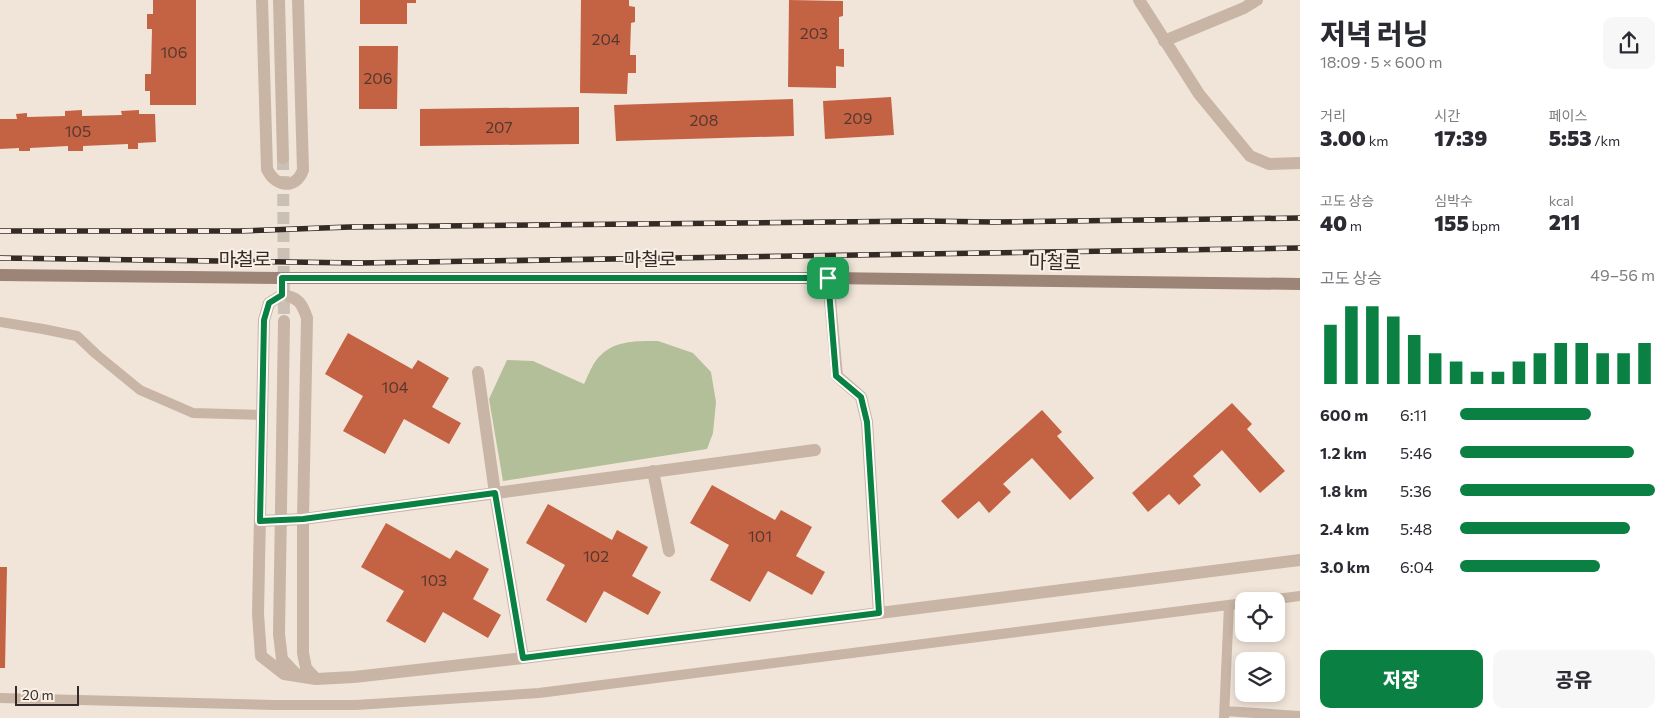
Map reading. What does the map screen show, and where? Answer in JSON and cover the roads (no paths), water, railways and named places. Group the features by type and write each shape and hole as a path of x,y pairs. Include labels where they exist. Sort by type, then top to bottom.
{"main road":[{"name":"마철로","path":"0,275 282,278 828,278 1300,284"}],"street":[{"path":"262,0 267,169 271,178 279,183 292,183 300,178 303,170 298,0"},
{"path":"279,0 283,158"},
{"path":"1139,0 1199,94 1250,156 1270,164 1300,164"},
{"path":"1164,41 1244,8 1257,0"},
{"path":"282,278 282,295"},
{"path":"828,278 836,376 861,397 867,422 879,613"},
{"path":"316,679 306,668 303,653 303,519 307,318 302,304 290,296 282,295 269,303 264,320 258,614 261,656 284,674 316,679 354,677 523,658 1300,560"},
{"path":"284,321 279,634 282,658 296,674 316,679"},
{"path":"478,372 495,493 523,658"},
{"path":"260,521 303,519 815,450"},
{"path":"654,471 669,551"}],"lane":[{"path":"0,322 77,336 140,390 193,413 263,414"},
{"path":"1285,598 1300,596"},
{"path":"1229,605 1225,714 1300,716"},
{"path":"0,698 274,706 356,706 539,694 1235,605"}],"tunnel":[{"path":"283,158 284,321"}],"railway":[{"path":"0,231 239,231 350,227 1300,218"},
{"path":"0,258 359,263 1300,248"}]}
